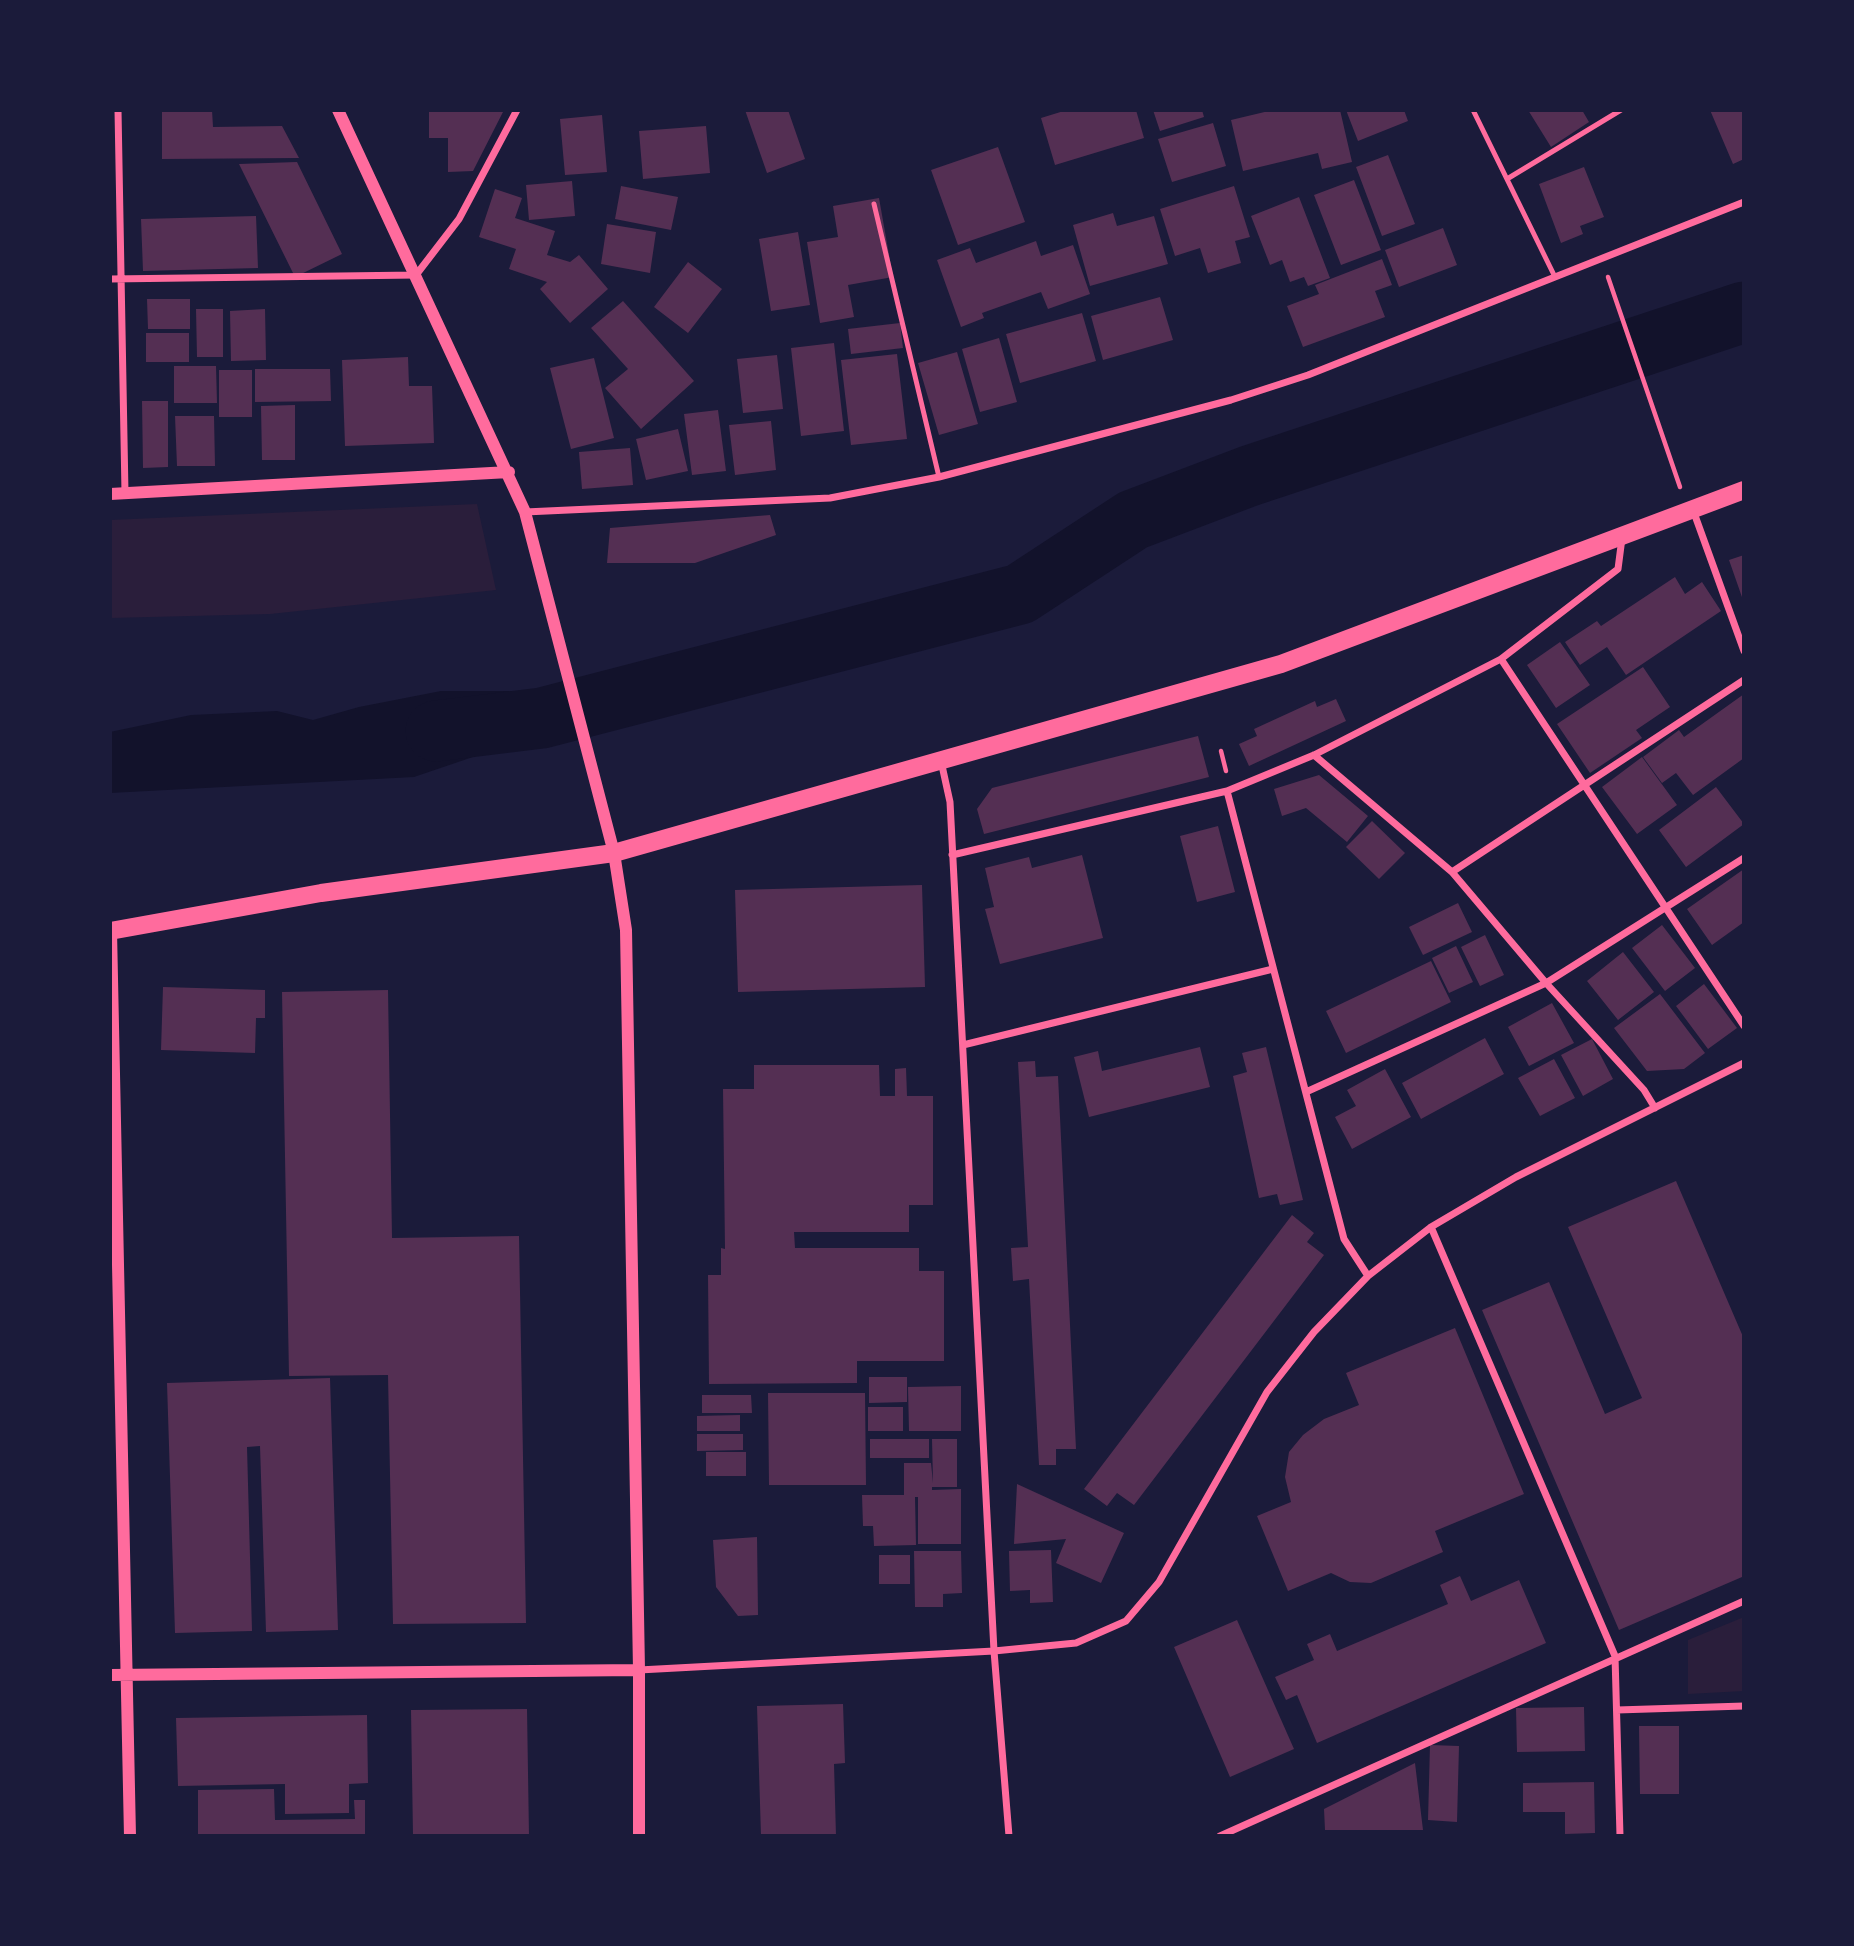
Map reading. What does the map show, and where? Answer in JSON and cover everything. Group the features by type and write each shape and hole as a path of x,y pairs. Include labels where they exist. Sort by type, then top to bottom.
{"main road":[{"path":"111,931 321,893 614,853 1281,664 1744,490"}],"street":[{"path":"118,110 125,493"},
{"path":"338,110 509,472 525,512 614,853 626,930 639,1670 639,1836"},
{"path":"416,275 459,219 517,110"},
{"path":"525,512 830,498 939,477 1231,400 1308,375 1744,202"},
{"path":"110,279 416,275"},
{"path":"110,494 509,472"},
{"path":"1693,509 1744,651"},
{"path":"952,855 1227,791 1314,755 1501,659 1618,569 1622,535"},
{"path":"1501,659 1744,1026"},
{"path":"1452,872 1744,680"},
{"path":"1314,755 1452,872 1546,983 1644,1090 1655,1108"},
{"path":"941,761 950,802 994,1651 1009,1836"},
{"path":"1227,791 1344,1239 1368,1276"},
{"path":"1306,1092 1546,983 1744,858"},
{"path":"111,931 130,1836"},
{"path":"962,1045 1273,969"},
{"path":"110,1675 639,1670 994,1651 1076,1643 1126,1621 1159,1582 1267,1392 1314,1332 1368,1276 1431,1227 1516,1177 1744,1063"},
{"path":"1431,1227 1615,1657 1620,1836"},
{"path":"1220,1836 1744,1601"},
{"path":"1617,1710 1744,1706"}],"lane":[{"path":"1473,110 1555,277"},
{"path":"1507,179 1621,110"},
{"path":"874,204 939,477"}],"path":[{"path":"1607,273 1674,468"},
{"path":"1221,751 1227,775"}],"shaded area":[{"path":"477,504 496,590 270,614 110,618 110,520"},
{"path":"441,691 519,691 523,740 414,777 110,793 110,732 191,715 277,711 313,720 359,707"},
{"path":"1744,1617 1744,1691 1688,1694 1688,1640"}],"building":[{"path":"212,110 213,127 282,126 299,158 162,159 162,111"},
{"path":"429,110 504,110 473,171 448,172 448,138 429,138"},
{"path":"745,110 788,110 805,159 767,173"},
{"path":"1067,110 1136,110 1144,138 1055,165 1041,118"},
{"path":"1153,110 1202,110 1204,117 1160,131"},
{"path":"1273,110 1340,110 1352,162 1322,169 1318,153 1243,171 1231,120"},
{"path":"1346,110 1404,110 1408,121 1358,141"},
{"path":"1528,110 1582,110 1589,122 1551,147"},
{"path":"1710,110 1744,110 1744,159 1733,164"},
{"path":"602,115 607,172 565,175 560,119"},
{"path":"1213,123 1226,166 1172,182 1158,139"},
{"path":"706,126 710,173 643,179 639,131"},
{"path":"998,147 1025,222 958,245 931,170"},
{"path":"1388,155 1415,224 1382,236 1356,167"},
{"path":"297,162 342,254 295,277 239,164"},
{"path":"1584,167 1604,217 1580,226 1583,234 1561,243 1539,184"},
{"path":"1354,180 1381,250 1341,265 1314,195"},
{"path":"572,181 575,216 529,220 526,185"},
{"path":"621,186 678,197 671,230 615,219"},
{"path":"1234,186 1250,237 1235,241 1241,263 1208,273 1200,248 1175,256 1160,209"},
{"path":"495,189 522,198 515,218 555,231 547,255 570,262 579,255 608,289 570,323 540,289 547,282 509,269 516,249 479,237"},
{"path":"1299,197 1330,278 1308,286 1304,277 1290,282 1282,260 1270,265 1251,216"},
{"path":"879,198 893,277 848,285 854,317 820,323 807,242 838,237 833,206"},
{"path":"1113,213 1117,226 1154,216 1168,264 1090,286 1073,225"},
{"path":"256,216 258,268 143,271 141,219"},
{"path":"607,224 656,232 650,273 601,264"},
{"path":"1443,228 1457,265 1399,287 1385,250"},
{"path":"798,232 810,305 771,311 759,239"},
{"path":"1036,241 1041,256 1073,245 1090,294 1048,309 1041,292 982,313 984,318 961,327 937,260 970,248 976,263"},
{"path":"1382,259 1392,285 1375,291 1385,317 1303,347 1287,306 1319,294 1315,285"},
{"path":"688,262 722,289 688,333 654,307"},
{"path":"1160,297 1173,340 1103,360 1091,316"},
{"path":"147,299 190,299 190,329 148,329"},
{"path":"623,301 694,381 641,429 605,388 628,369 591,328"},
{"path":"196,309 223,309 223,357 197,357"},
{"path":"265,309 266,360 231,361 230,311"},
{"path":"1082,313 1096,361 1020,383 1006,334"},
{"path":"900,323 903,348 851,354 848,329"},
{"path":"146,333 189,333 189,362 146,362"},
{"path":"999,338 1017,402 980,412 962,349"},
{"path":"834,343 844,431 801,436 791,348"},
{"path":"957,352 978,424 939,435 918,363"},
{"path":"897,354 907,439 851,445 841,360"},
{"path":"777,355 783,409 743,413 737,359"},
{"path":"408,357 409,386 432,386 434,443 345,446 342,360"},
{"path":"594,358 614,438 571,449 550,368"},
{"path":"174,366 216,366 217,403 174,403"},
{"path":"255,369 330,369 331,401 255,402"},
{"path":"219,370 252,370 252,417 219,417"},
{"path":"142,401 168,401 168,467 143,468"},
{"path":"295,405 295,460 262,460 261,406"},
{"path":"718,410 726,471 692,475 684,414"},
{"path":"175,416 214,416 215,466 177,466"},
{"path":"771,421 776,470 735,475 729,425"},
{"path":"678,429 688,471 646,480 636,439"},
{"path":"630,448 633,485 582,489 579,452"},
{"path":"770,515 776,535 695,563 607,563 610,528"},
{"path":"1744,555 1744,600 1743,600 1729,560"},
{"path":"1675,577 1685,594 1702,582 1721,611 1626,675 1607,647 1580,665 1565,642 1597,621 1601,626"},
{"path":"1560,642 1590,685 1556,708 1527,665"},
{"path":"1643,667 1670,707 1636,730 1642,738 1590,773 1557,724"},
{"path":"1744,694 1744,758 1693,795 1676,773 1662,783 1643,757 1679,730 1684,737"},
{"path":"1336,699 1346,721 1249,766 1239,744 1257,736 1254,729 1315,701 1317,707"},
{"path":"1198,736 1209,777 984,834 977,809 992,788"},
{"path":"1642,757 1677,805 1637,834 1602,787"},
{"path":"1319,775 1368,816 1347,842 1306,808 1282,816 1274,789"},
{"path":"1716,787 1744,824 1686,867 1659,830"},
{"path":"1372,821 1405,853 1379,879 1346,847"},
{"path":"1218,826 1235,892 1197,902 1180,836"},
{"path":"1082,855 1103,938 1000,964 985,909 994,907 985,868 1029,857 1032,868"},
{"path":"1744,869 1744,922 1712,945 1687,909"},
{"path":"922,885 925,987 738,992 735,890"},
{"path":"1458,903 1472,932 1423,955 1409,927"},
{"path":"1662,925 1695,968 1665,991 1632,948"},
{"path":"1485,935 1504,975 1480,986 1461,947"},
{"path":"1456,946 1473,982 1449,993 1432,958"},
{"path":"1623,952 1654,992 1618,1020 1587,981"},
{"path":"1431,961 1451,1002 1346,1053 1326,1011"},
{"path":"1704,984 1737,1028 1708,1049 1676,1006"},
{"path":"163,987 265,990 265,1018 256,1018 255,1053 161,1050"},
{"path":"388,990 392,1238 519,1236 526,1623 393,1624 388,1375 289,1376 282,992"},
{"path":"1660,994 1705,1053 1684,1069 1647,1071 1614,1028"},
{"path":"1552,1003 1574,1043 1529,1066 1508,1027"},
{"path":"1485,1038 1504,1074 1421,1119 1402,1083"},
{"path":"1592,1039 1613,1079 1583,1096 1561,1055"},
{"path":"1200,1047 1210,1087 1089,1117 1074,1057 1098,1051 1102,1071"},
{"path":"1266,1047 1303,1200 1280,1205 1277,1194 1259,1198 1233,1076 1247,1072 1242,1053"},
{"path":"1554,1059 1575,1098 1540,1116 1518,1078"},
{"path":"1035,1061 1036,1077 1058,1076 1076,1449 1056,1449 1056,1465 1039,1465 1029,1279 1013,1281 1011,1248 1028,1247 1018,1062"},
{"path":"754,1065 879,1065 880,1096 895,1096 895,1069 906,1068 907,1096 933,1096 933,1205 909,1205 909,1232 794,1232 795,1248 919,1248 919,1271 944,1271 944,1361 857,1361 857,1383 709,1384 708,1275 721,1275 721,1248 725,1249 723,1089 754,1089"},
{"path":"1385,1069 1411,1117 1352,1149 1335,1117 1356,1106 1347,1090"},
{"path":"1676,1181 1744,1339 1744,1582 1742,1577 1619,1630 1482,1310 1549,1282 1605,1414 1642,1398 1568,1227"},
{"path":"1292,1215 1314,1233 1307,1242 1324,1255 1134,1505 1117,1493 1107,1506 1084,1489"},
{"path":"1455,1328 1524,1494 1435,1531 1443,1552 1371,1583 1350,1582 1331,1573 1288,1591 1257,1516 1291,1502 1285,1477 1289,1452 1303,1435 1324,1419 1359,1405 1346,1373"},
{"path":"869,1377 907,1377 907,1402 869,1403"},
{"path":"330,1378 338,1630 266,1632 260,1446 247,1447 252,1631 175,1633 167,1383"},
{"path":"961,1386 961,1431 909,1431 908,1387"},
{"path":"768,1393 865,1393 866,1485 769,1485"},
{"path":"702,1395 751,1395 752,1413 702,1413"},
{"path":"868,1407 903,1407 903,1431 868,1431"},
{"path":"740,1415 740,1431 697,1431 697,1416"},
{"path":"697,1434 743,1434 743,1450 697,1451"},
{"path":"870,1439 929,1439 929,1458 870,1458"},
{"path":"932,1439 957,1439 957,1487 932,1487 932,1490 961,1489 961,1544 918,1544 918,1497 915,1497 916,1545 874,1546 873,1526 863,1526 862,1495 904,1495 904,1463 931,1463 933,1483"},
{"path":"706,1452 746,1452 746,1476 706,1476"},
{"path":"1017,1484 1124,1533 1101,1583 1056,1563 1066,1539 1014,1544"},
{"path":"757,1537 758,1615 738,1616 716,1587 713,1540"},
{"path":"1051,1550 1053,1602 1030,1603 1030,1590 1010,1591 1009,1551"},
{"path":"914,1551 961,1551 962,1593 943,1594 943,1607 915,1607"},
{"path":"879,1555 910,1555 910,1584 879,1584"},
{"path":"1460,1576 1471,1601 1519,1580 1546,1643 1317,1743 1297,1695 1286,1700 1275,1677 1314,1660 1307,1644 1330,1634 1337,1651 1448,1604 1440,1585"},
{"path":"1237,1620 1294,1749 1230,1777 1174,1647"},
{"path":"843,1704 845,1763 834,1764 836,1836 761,1836 757,1706"},
{"path":"1584,1707 1585,1751 1517,1752 1516,1708"},
{"path":"527,1709 529,1836 413,1836 411,1710"},
{"path":"367,1715 368,1783 349,1784 349,1813 285,1814 285,1784 178,1786 176,1718"},
{"path":"1639,1726 1679,1726 1679,1794 1640,1794"},
{"path":"1430,1745 1459,1746 1457,1822 1428,1820"},
{"path":"1415,1763 1423,1830 1325,1830 1324,1809"},
{"path":"1594,1782 1595,1833 1565,1834 1565,1812 1523,1812 1523,1783"},
{"path":"274,1789 275,1820 355,1819 354,1800 365,1800 365,1836 198,1836 198,1790"}],"waterway":[{"path":"436,731 542,718 1020,594 1133,520 1249,476 1744,312"}]}
